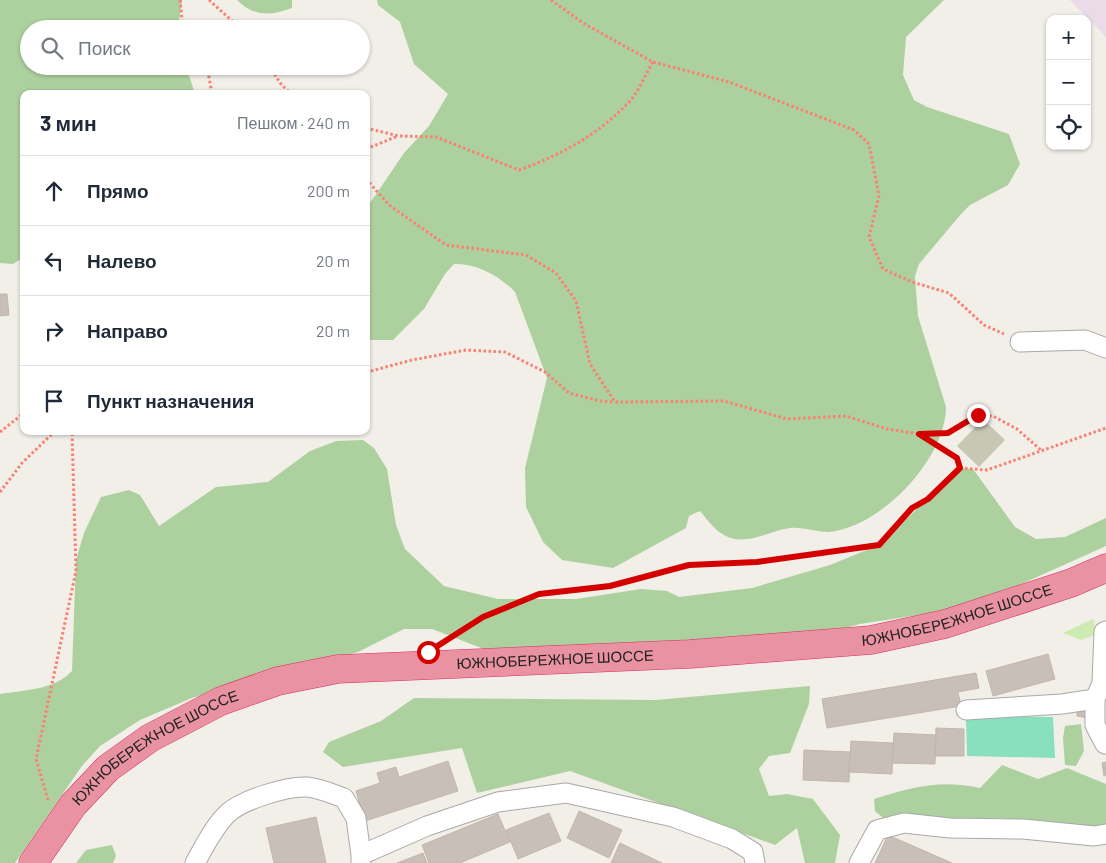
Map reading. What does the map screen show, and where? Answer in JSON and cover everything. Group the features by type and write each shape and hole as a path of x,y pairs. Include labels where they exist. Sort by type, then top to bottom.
{"highway":[{"name":"ЮЖНОБЕРЕЖНОЕ ШОССЕ","path":"33,863 73,805 108,768 150,738 221,701 278,680 338,669 690,654 871,640 945,624 1071,583 1106,568"},
{"name":"ЮЖНОБЕРЕЖНОЕ ШОССЕ","path":"54,863 85,820 127,778 162,753 233,716 290,696 350,683 701,669 883,655 956,639 1106,589"}],"street":[{"path":"1020,342 1085,340 1106,348"},
{"path":"1105,744 1095,725 1101,689 1104,632 1106,630"},
{"path":"966,710 1062,704 1101,689"},
{"path":"195,863 209,837 227,814 252,800 275,792 307,787 344,798 356,818 361,859 427,826 498,802 566,792 673,817 732,839 753,852 755,863"},
{"path":"858,863 877,830 904,823 950,828 1023,830 1094,836 1106,834"}],"path":[{"path":"180,0 182,20"},
{"path":"209,0 232,20"},
{"path":"550,0 583,23 653,62 729,82 854,130 869,144 878,196 869,237 883,268 912,282 949,293 984,324 1020,342"},
{"path":"370,129 399,136 436,136 519,170 551,158 590,136 630,101 653,62"},
{"path":"209,75 211,90"},
{"path":"275,75 287,90"},
{"path":"370,147 399,136"},
{"path":"370,184 389,205 446,245 526,254 556,273 576,301 590,364 615,402"},
{"path":"370,371 412,360 466,350 505,352 545,372 569,393 600,401 724,401 787,419 846,416 887,429 919,434 948,433 978,415 993,416 1016,429 1042,451"},
{"path":"0,432 20,416"},
{"path":"439,645 483,617 539,594 610,586 689,565 757,562 879,545 912,508 928,499 960,468 987,470 1106,428"},
{"path":"919,434 957,458 960,468"},
{"path":"0,492 22,463 51,435"},
{"path":"56,828 36,759 76,571 72,435"}],"shaded area":[{"path":"1070,0 1106,0 1106,37 1091,22 1091,15 1085,15"},
{"path":"983,419 1005,440 979,467 957,446"}],"green space":[{"path":"0,0 182,0 179,20 20,20 20,75 189,75 194,90 20,90 20,260 13,264 0,263"},
{"path":"237,0 292,0 292,8 277,13 256,12 243,6"},
{"path":"377,0 944,0 906,37 903,75 914,100 927,107 1009,134 1020,164 1008,185 970,205 919,264 915,276 918,316 946,407 943,427 935,447 923,468 907,487 889,504 869,518 848,528 828,532 790,528 755,538 729,538 718,531 700,511 689,516 686,528 613,568 562,560 543,542 526,507 525,468 547,378 515,292 495,276 479,268 454,264 445,274 424,309 393,340 370,340 370,203 404,153 429,126 448,94 414,64 400,22 378,5"},
{"path":"363,440 374,448 387,469 396,525 405,549 444,586 498,599 576,599 641,589 667,591 679,597 752,588 830,565 879,545 960,468 973,469 1015,527 1036,539 1065,537 1106,518 1106,546 984,601 945,611 860,624 793,642 489,651 432,629 404,629 358,652 192,698 140,720 100,746 82,766 15,863 0,863 0,694 48,686 72,671 76,560 84,533 101,497 129,490 140,495 159,526 216,487 268,482 310,451 336,441"},
{"path":"1093,619 1097,634 1081,640 1063,633"},
{"path":"810,686 809,704 790,753 769,756 759,769 769,796 787,794 813,799 840,835 835,863 805,863 797,828 775,845 570,771 477,793 462,748 343,767 323,752 329,742 381,721 414,698 656,700"},
{"path":"966,716 1053,717 1055,758 967,756"},
{"path":"1081,724 1084,751 1076,766 1065,765 1063,738 1065,726"},
{"path":"1002,765 1038,779 1067,768 1106,784 1106,826 1065,827 1001,818 941,822 899,814 883,818 875,811 874,799 914,788 952,784 980,788"},
{"path":"112,845 116,856 113,863 76,863 86,850"}],"building":[{"path":"0,294 7,294 9,315 0,316"},
{"path":"1048,654 1055,679 993,696 986,671"},
{"path":"976,673 979,688 958,692 961,706 827,728 822,699"},
{"path":"1077,707 1088,709 1087,718 1077,716"},
{"path":"936,728 964,729 964,756 935,756"},
{"path":"894,733 936,735 935,764 892,763"},
{"path":"851,741 893,743 892,774 849,772"},
{"path":"804,750 850,752 849,782 803,780"},
{"path":"448,761 458,791 365,821 356,791 380,783 377,773 396,767 399,777"},
{"path":"1106,762 1106,775 1104,776 1102,763"},
{"path":"579,811 622,830 609,858 567,838"},
{"path":"549,813 561,841 518,859 506,830"},
{"path":"498,814 510,842 460,863 429,863 422,845"},
{"path":"316,817 326,863 274,863 266,828"},
{"path":"888,835 952,863 875,863"},
{"path":"620,843 662,863 611,863"},
{"path":"423,853 427,863 397,863"}],"route":[{"path":"428,652 483,617 539,594 610,586 689,565 757,562 879,545 912,508 928,499 960,468 957,458 932,444 919,434 948,433 978,415"}]}
